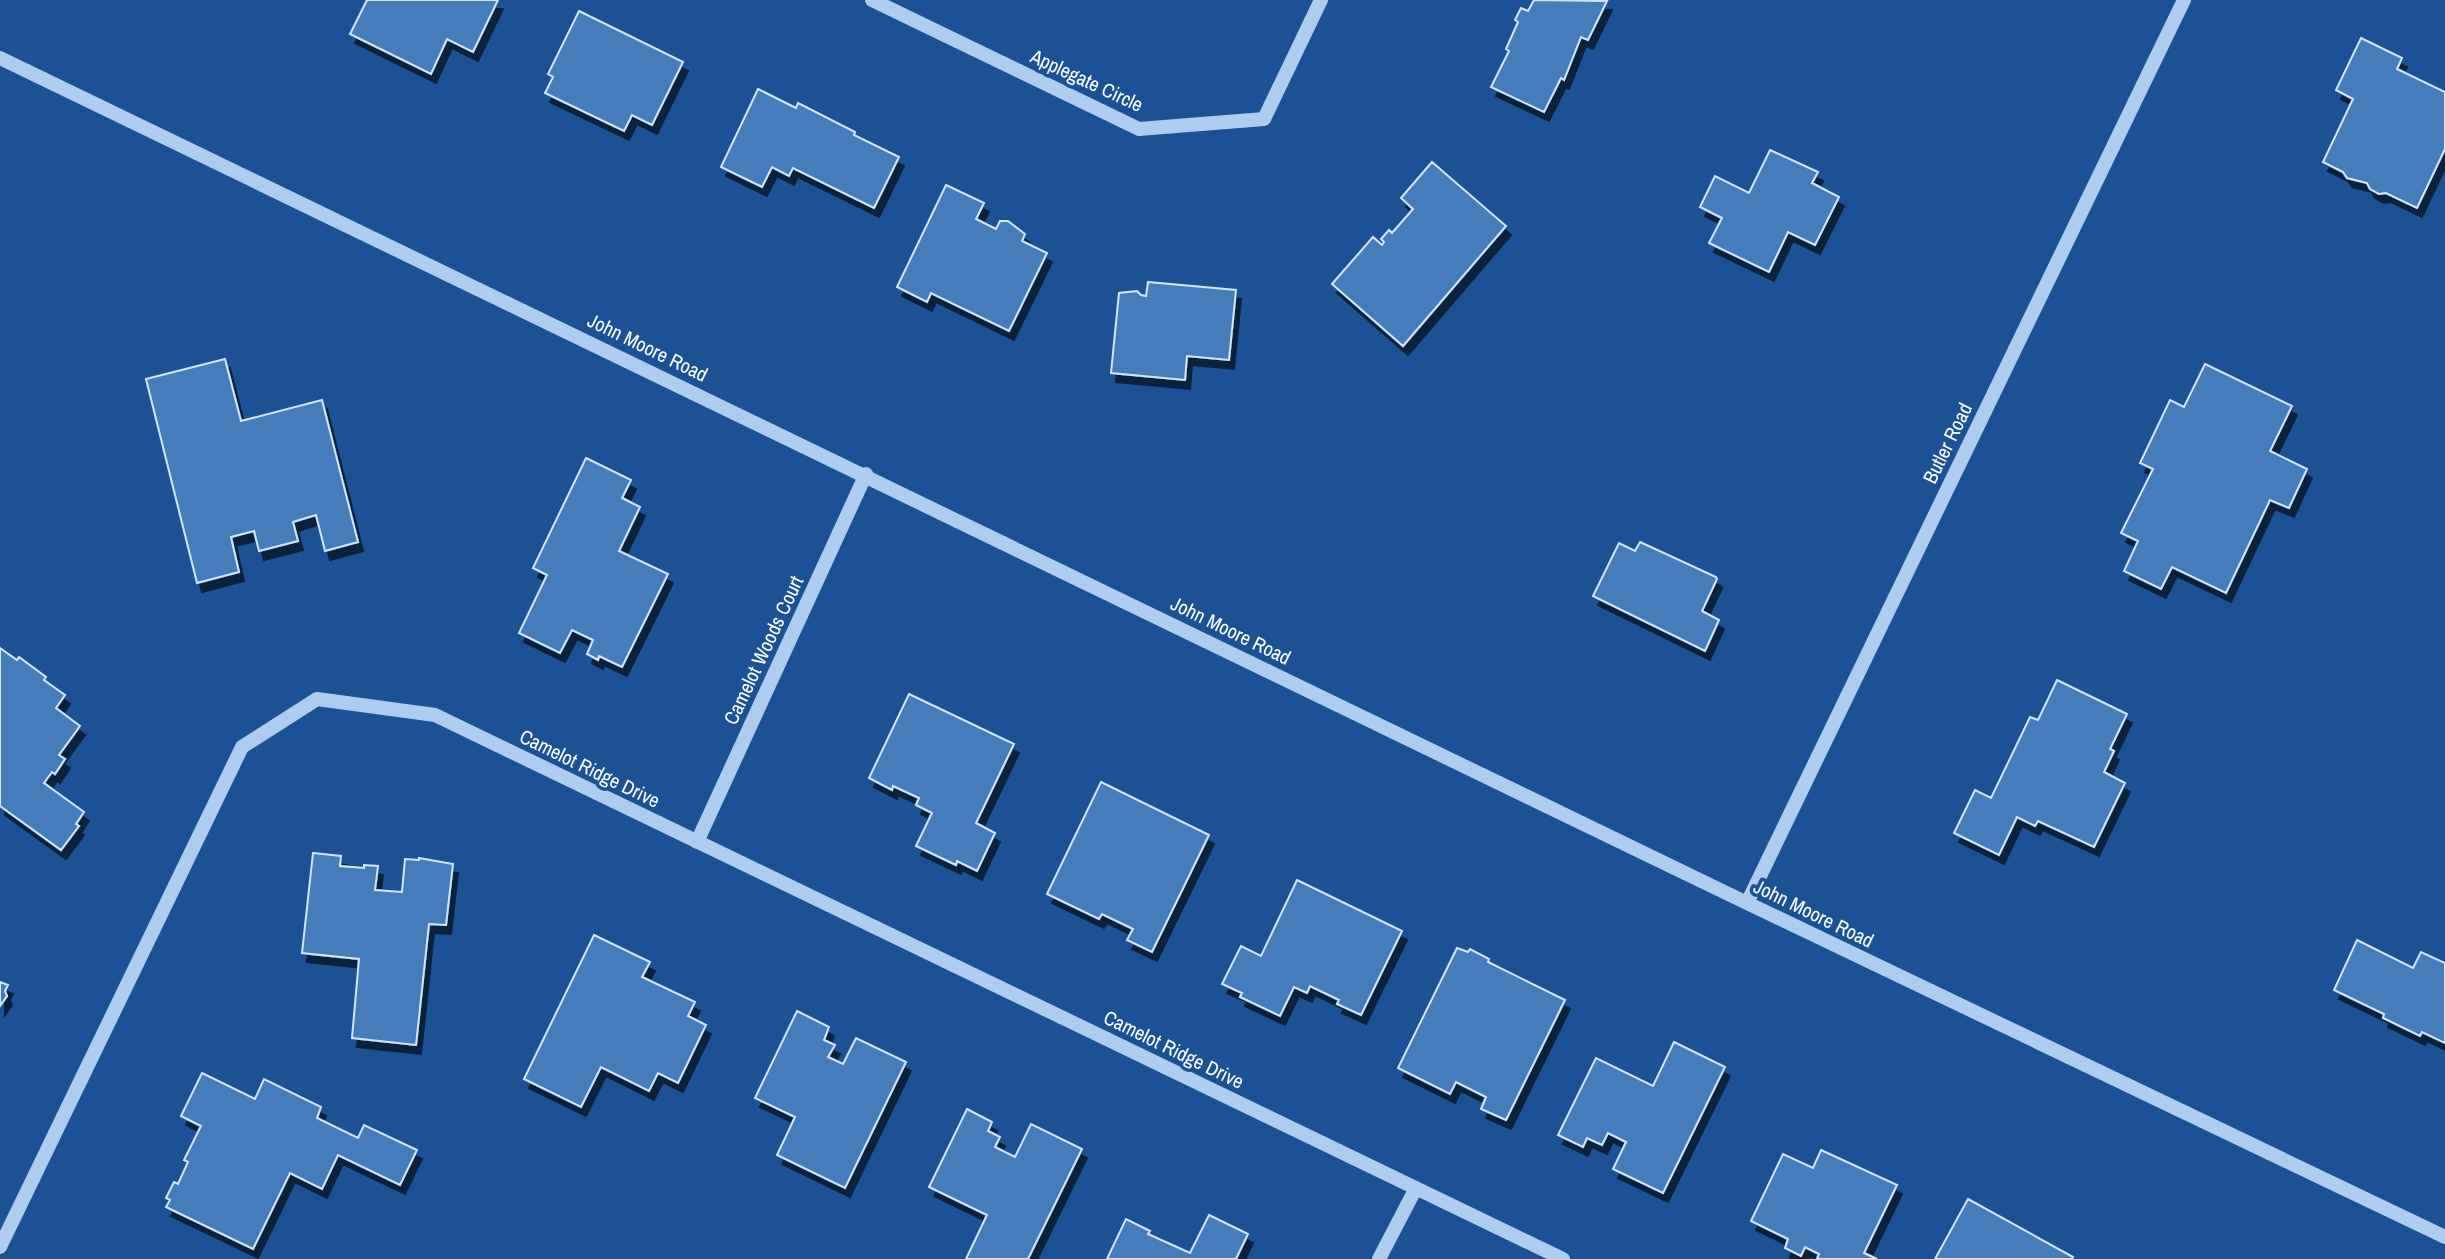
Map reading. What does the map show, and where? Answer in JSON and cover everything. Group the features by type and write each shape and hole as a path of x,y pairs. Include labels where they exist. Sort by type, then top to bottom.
{"street":[{"name":"Applegate Circle","path":"872,0 1139,129 1264,119 1321,0"},
{"name":"Butler Road","path":"1747,903 2184,0"},
{"name":"John Moore Road","path":"0,58 2445,1237"},
{"name":"Camelot Woods Court","path":"697,842 866,474"},
{"name":"Camelot Ridge Drive","path":"0,1247 242,747 317,699 435,715 1563,1259"},
{"path":"1379,1259 1416,1188"}],"building":[{"path":"367,0 498,0 473,52 447,39 431,74 350,34"},
{"path":"1534,0 1607,1 1588,40 1581,37 1564,80 1561,78 1544,112 1491,87 1509,51 1506,49 1518,22 1515,20 1521,8 1528,11"},
{"path":"579,11 683,62 652,125 632,115 624,131 545,93 553,77 548,74"},
{"path":"2361,38 2402,58 2397,69 2445,92 2445,149 2417,208 2386,193 2379,194 2367,183 2347,178 2343,172 2323,162 2353,99 2336,90"},
{"path":"758,89 796,108 798,103 899,157 874,208 793,168 789,176 772,167 762,187 721,167"},
{"path":"1770,150 1818,172 1812,183 1839,197 1815,245 1788,232 1769,272 1709,243 1722,218 1700,207 1715,176 1749,193"},
{"path":"1432,162 1506,226 1403,346 1332,284 1373,237 1382,245 1384,242 1381,239 1389,230 1392,233 1413,209 1401,198"},
{"path":"946,185 984,203 976,219 996,229 1000,221 1008,221 1025,234 1022,241 1047,253 1009,331 931,293 927,302 897,287"},
{"path":"1148,282 1236,290 1229,360 1187,356 1185,380 1111,373 1119,293 1137,291 1146,296"},
{"path":"225,359 241,421 322,400 358,542 325,551 316,515 293,522 298,541 259,551 254,531 231,537 239,572 197,583 146,379"},
{"path":"2205,364 2292,406 2270,451 2307,469 2289,508 2270,500 2226,593 2172,567 2161,589 2124,571 2138,541 2121,533 2153,469 2140,463 2170,400 2184,407"},
{"path":"586,458 631,480 622,498 640,507 619,551 668,574 622,667 587,654 593,640 572,630 560,653 519,633 547,575 533,568"},
{"path":"1640,542 1716,577 1702,611 1719,620 1705,651 1593,596 1619,543 1635,551"},
{"path":"0,648 17,660 19,657 65,695 56,708 80,726 59,755 65,759 44,783 84,812 76,824 79,826 61,850 0,806"},
{"path":"2057,680 2127,714 2110,749 2114,751 2104,772 2125,783 2094,847 2038,821 2035,826 2017,817 1999,855 1954,833 1975,790 1991,798 2030,717 2038,720"},
{"path":"909,694 1014,744 976,823 995,833 977,871 957,861 956,865 916,846 932,813 916,805 919,798 893,786 892,790 869,778"},
{"path":"1101,782 1209,835 1152,952 1127,940 1133,929 1102,914 1099,919 1047,894"},
{"path":"313,853 341,856 340,866 378,866 375,890 402,892 405,859 419,858 453,864 446,925 429,924 416,1045 352,1038 359,959 302,953"},
{"path":"1297,880 1402,931 1361,1015 1310,986 1307,993 1294,987 1280,1016 1240,997 1242,993 1222,984 1241,946 1261,956"},
{"path":"594,935 650,962 642,977 695,1002 688,1016 706,1025 678,1083 658,1073 649,1091 601,1067 581,1107 524,1079"},
{"path":"2357,940 2413,968 2421,952 2445,963 2445,1043 2422,1032 2420,1036 2383,1018 2384,1014 2334,990"},
{"path":"1457,948 1468,952 1470,949 1489,959 1488,962 1565,1000 1506,1120 1481,1109 1486,1097 1456,1082 1450,1094 1398,1068"},
{"path":"0,982 8,985 5,991 7,996 0,1006"},
{"path":"797,1011 829,1027 824,1040 835,1045 828,1057 843,1064 856,1038 906,1062 845,1188 777,1155 795,1117 755,1098"},
{"path":"1674,1042 1725,1067 1663,1193 1613,1169 1626,1142 1608,1133 1602,1145 1587,1138 1583,1147 1558,1135 1596,1058 1653,1086"},
{"path":"202,1073 255,1099 264,1079 321,1107 317,1118 358,1138 364,1125 417,1150 400,1185 338,1155 322,1189 290,1173 253,1249 166,1207 170,1200 166,1198 174,1182 178,1184 188,1162 184,1160 201,1126 181,1116"},
{"path":"967,1109 992,1122 988,1131 1000,1137 995,1147 1015,1157 1031,1124 1082,1149 1028,1259 966,1259 987,1215 929,1187"},
{"path":"1821,1150 1897,1185 1864,1253 1877,1259 1817,1259 1819,1254 1805,1247 1801,1256 1785,1248 1788,1239 1751,1221 1783,1154 1813,1168"},
{"path":"1968,1199 2073,1257 2072,1259 1935,1259"},
{"path":"1209,1215 1248,1234 1236,1259 1107,1259 1126,1219 1150,1231 1148,1234 1190,1253"}]}
